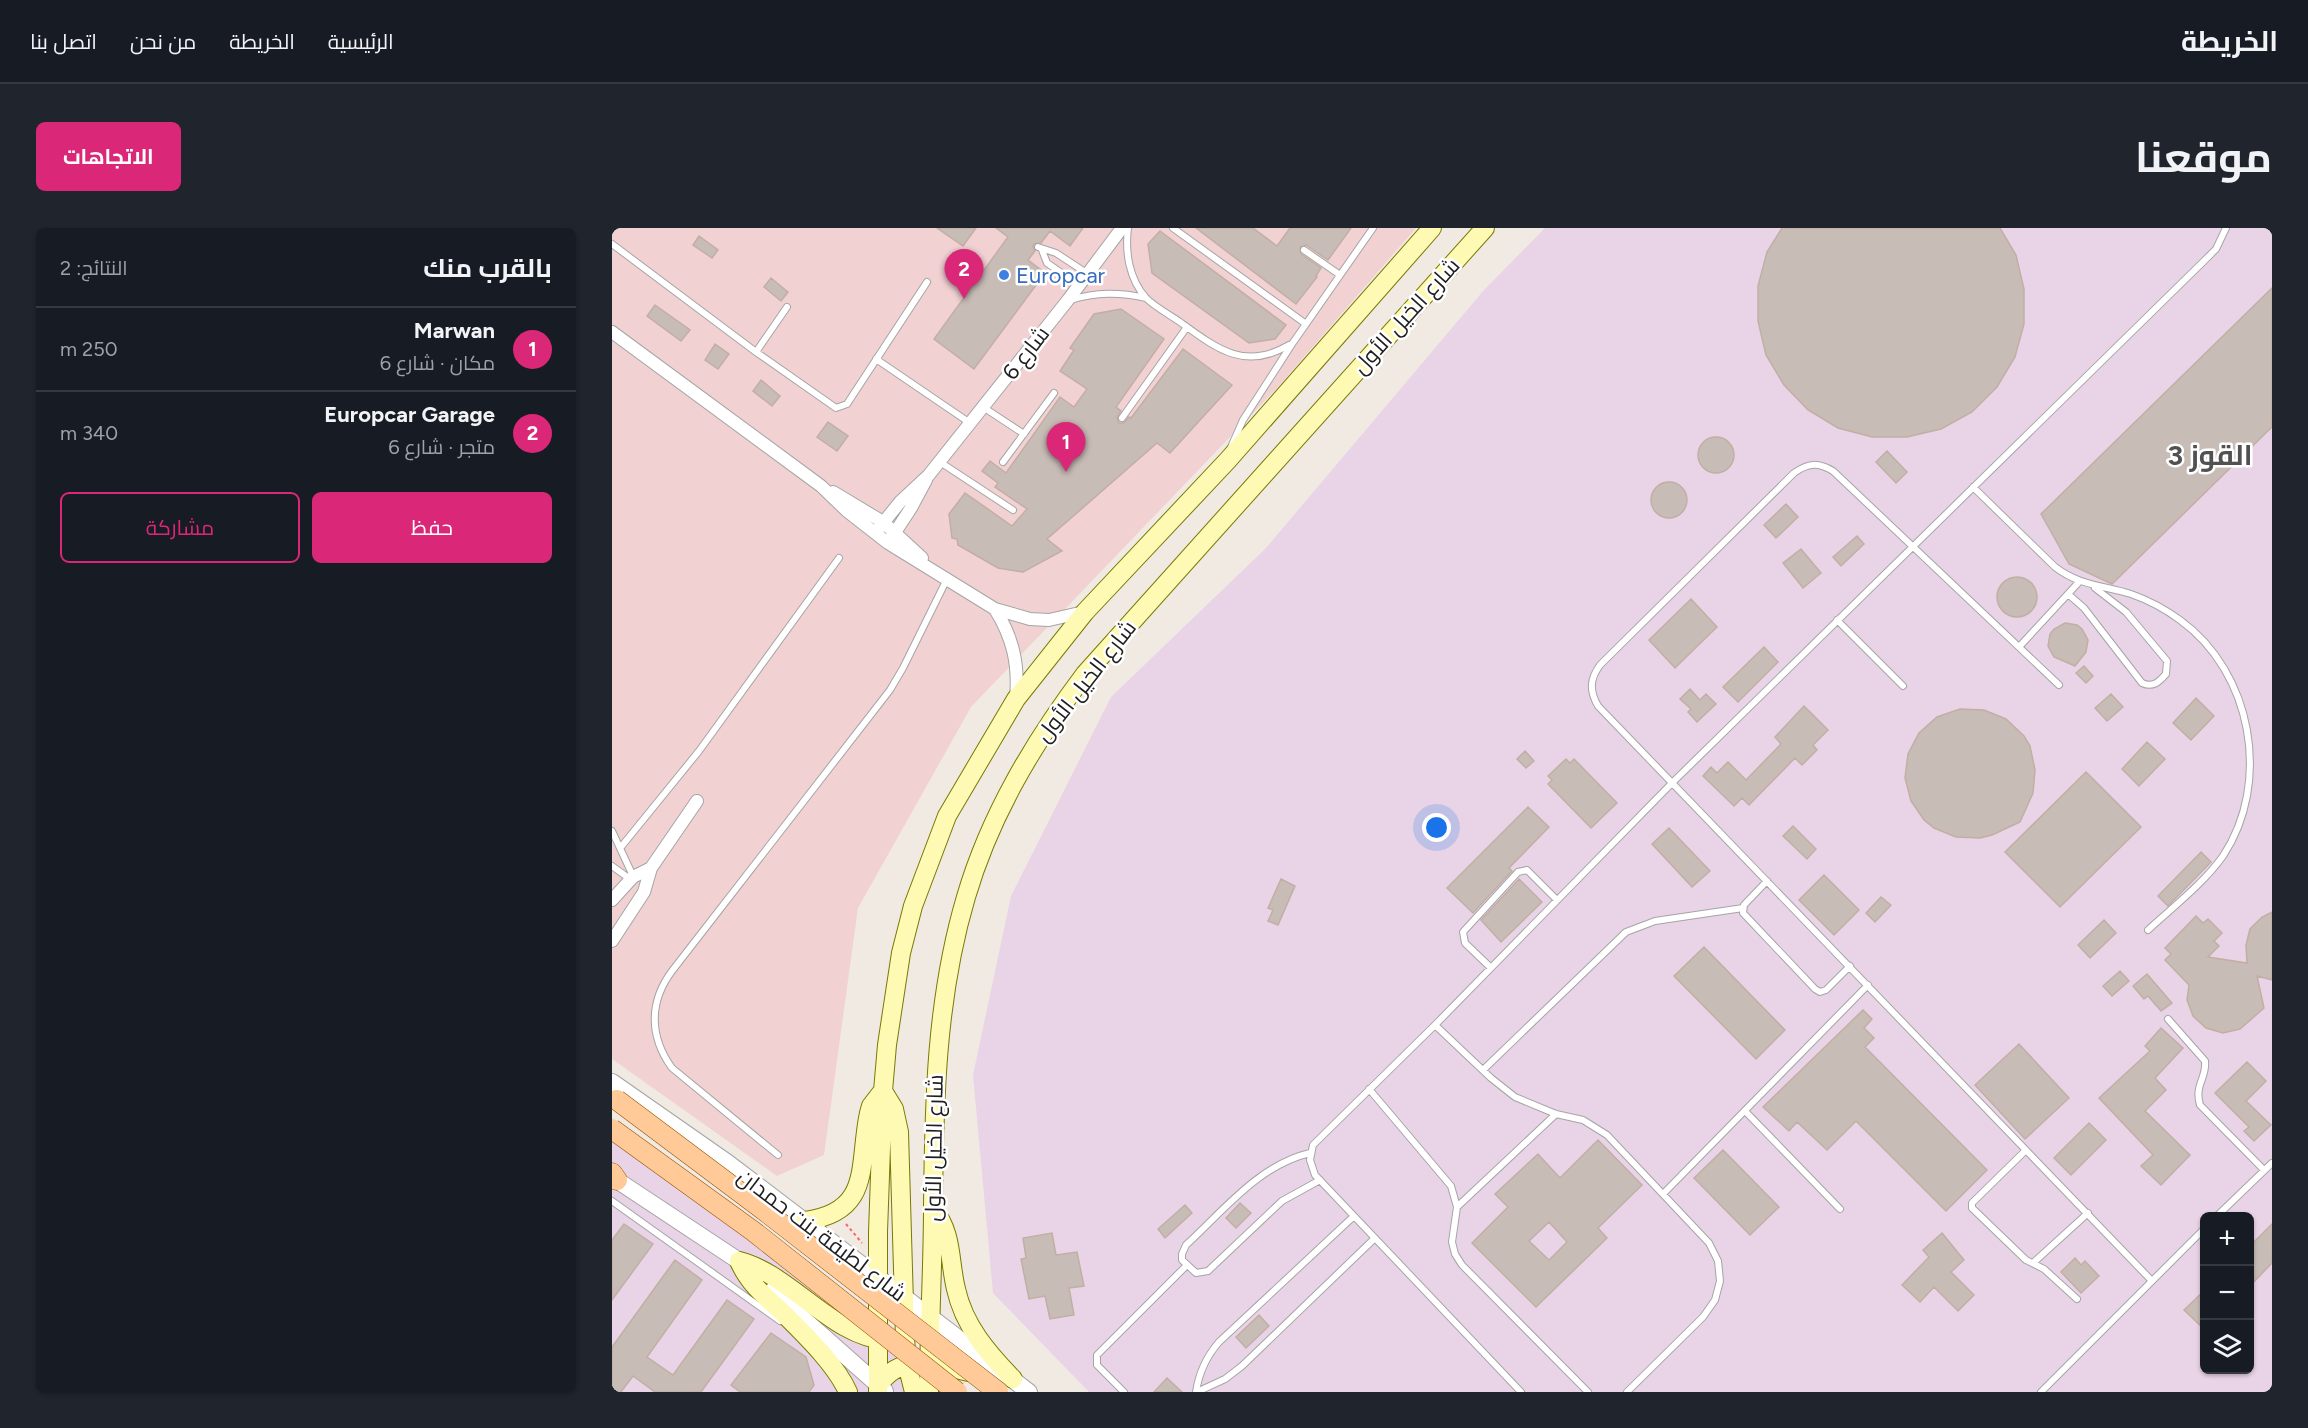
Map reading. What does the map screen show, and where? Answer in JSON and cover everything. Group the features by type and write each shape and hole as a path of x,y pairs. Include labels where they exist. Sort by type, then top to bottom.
{"main road":[{"name":"شارع الخيل الأول","path":"880,1390 877,1339 883,1091 895,987 913,906 947,816 1016,699 1085,612 1228,460 1432,228"},
{"name":"شارع الخيل الأول","path":"929,1392 935,1073 941,1013 951,954 966,896 1003,802 1027,757 1054,715 1085,674 1485,228"},
{"path":"805,1221 822,1219 837,1212 855,1193 861,1181 869,1113 871,1106 883,1091 894,1109 899,1132 903,1296 901,1339 904,1364 902,1392"},
{"name":"شارع لطيفة بنت حمدان","path":"614,1093 788,1228 1005,1386"},
{"name":"شارع لطيفة بنت حمدان","path":"612,1129 753,1231 957,1392"},
{"path":"933,1208 948,1234 956,1292 970,1325 1005,1386"},
{"path":"738,1261 750,1281 806,1336 848,1392"},
{"path":"738,1261 762,1269 837,1321 877,1339 901,1339 924,1327 931,1318"},
{"path":"878,1276 901,1339"},
{"path":"880,1390 884,1377 904,1364 929,1364 1005,1386"},
{"path":"904,1364 914,1392"}],"street":[{"name":"شارع 6","path":"874,533 904,497 940,462 1122,228"},
{"path":"612,332 821,486 874,533 892,538 930,567 995,609 1012,615 1040,619 1067,617 1085,612"},
{"name":"شارع 6","path":"892,538 928,476"},
{"path":"821,486 883,522 892,538"},
{"path":"995,609 1005,625 1017,661 1016,699"},
{"path":"612,941 644,892 651,868 697,801"},
{"path":"612,900 632,878 651,868"},
{"name":"شارع لطيفة بنت حمدان","path":"614,1093 728,1163 931,1318 1005,1386 1029,1392"},
{"path":"614,1177 738,1261 880,1390"}],"lane":[{"path":"1128,228 1126,243 1130,268 1146,298"},
{"path":"1173,228 1306,324"},
{"path":"1228,460 1238,429 1292,344 1373,228"},
{"path":"1521,1392 1320,1180 1311,1168 1310,1153 1318,1138 1435,1025 1672,782 2216,249 2226,228"},
{"path":"612,244 756,352 836,408 847,404 927,282"},
{"path":"1079,286 1047,263 1040,249 1056,253 1088,274"},
{"path":"1304,250 1340,275"},
{"path":"1068,300 1117,292 1146,298 1204,339 1239,357 1258,357 1276,353 1292,344"},
{"path":"756,352 787,307"},
{"path":"1122,418 1187,327"},
{"path":"876,359 971,423"},
{"path":"1003,462 1054,393"},
{"path":"983,407 1024,434"},
{"path":"940,462 1013,510"},
{"path":"2060,685 1833,471 1824,465 1813,464 1803,467 1752,515 1600,665 1593,674 1591,685 1592,696 1598,706 2152,1281"},
{"path":"1973,487 2055,567 2079,582 2133,595 2180,620 2201,638 2218,659 2232,682 2248,729 2252,756 2251,782 2245,809 2236,834 2222,857 2205,877 2148,930"},
{"path":"621,848 703,746 839,558"},
{"path":"778,1155 672,1068 656,1037 654,1014 656,1002 672,971 890,690 948,578"},
{"path":"2019,647 2079,582"},
{"path":"2068,594 2084,608 2142,683 2152,685 2157,683 2166,674 2167,661 2126,612 2092,586"},
{"path":"1837,620 1903,686"},
{"path":"612,831 632,878"},
{"path":"612,866 632,878"},
{"path":"1491,968 1465,944 1463,932 1518,872 1527,870 1557,900"},
{"path":"1483,1070 1626,932 1655,921 1743,908 1767,881"},
{"path":"1743,908 1745,916 1817,991 1826,990 1850,966"},
{"path":"1662,1194 1868,985"},
{"path":"2168,1019 2205,1061 2197,1090 2198,1098 2205,1111 2264,1170"},
{"path":"1435,1025 1515,1096 1556,1114 1583,1120 1607,1135 1709,1243 1718,1261 1720,1281 1715,1300 1703,1317 1627,1392"},
{"path":"1369,1089 1444,1176 1455,1196 1457,1208 1452,1242 1455,1254 1462,1265 1588,1392"},
{"path":"1745,1111 1840,1209"},
{"path":"1457,1208 1556,1114"},
{"path":"2026,1149 1972,1206 2026,1260 2044,1269 2077,1299"},
{"path":"1310,1153 1284,1161 1261,1175 1186,1245 1182,1260 1196,1274 1208,1271 1282,1201 1320,1180"},
{"path":"2221,1212 2272,1164"},
{"path":"612,1201 784,1324 806,1336"},
{"path":"2033,1263 2088,1214"},
{"path":"1197,1392 1200,1370 1219,1342 1354,1215"},
{"path":"2041,1392 2200,1234"},
{"path":"1197,1392 1225,1379 1242,1366 1375,1238"},
{"path":"1124,1392 1097,1365 1097,1355 1187,1265"}],"shaded area":[{"path":"612,228 1416,228 1278,387 971,707 858,908 824,1155 777,1176 612,1059"},
{"path":"1545,228 2272,228 2272,1392 1089,1392 993,1293 973,1075 1011,896 1111,697 1266,548 1484,290"},
{"path":"612,1139 956,1392 612,1392"}],"building":[{"path":"937,228 976,228 963,246"},
{"path":"996,228 1083,228 1070,246 1050,231 1041,243 1034,244 1035,251 1028,260 1045,273 974,369 934,339 1008,237"},
{"path":"1196,228 1253,228 1277,246 1290,228 1351,228 1328,260 1306,245 1300,247 1301,254 1321,268 1317,277 1296,304"},
{"path":"1782,228 2000,228 2016,255 2024,289 2024,324 2015,357 1997,387 1972,412 1941,429 1907,437 1872,437 1838,428 1808,410 1784,385 1766,355 1758,321 1758,286 1767,252"},
{"path":"1160,231 1286,325 1275,339 1249,343 1152,273 1148,244"},
{"path":"699,236 718,250 712,258 693,245"},
{"path":"771,278 788,292 781,301 764,287"},
{"path":"2272,288 2272,427 2112,584 2069,564 2041,514"},
{"path":"655,305 690,330 681,341 647,316"},
{"path":"1121,309 1164,339 1116,407 1121,411 1117,417 1119,423 1124,423 1129,417 1131,418 1183,349 1232,385 1170,453 1157,443 1047,539 1062,551 1023,572 998,568 958,545 957,539 952,538 949,514 965,493 1012,526 1027,509 995,487 998,483 982,471 990,461 1006,473 1060,397 1074,407 1087,389 1060,371 1074,350 1070,348 1094,314"},
{"path":"715,344 729,354 718,369 705,360"},
{"path":"761,380 780,396 772,406 753,391"},
{"path":"828,422 848,436 837,451 817,437"},
{"path":"1716,437 1729,442 1734,455 1729,468 1716,473 1703,468 1698,455 1703,442"},
{"path":"1887,451 1907,472 1896,483 1876,462"},
{"path":"1669,482 1682,487 1687,500 1682,513 1669,518 1656,513 1651,500 1656,487"},
{"path":"1786,504 1798,517 1776,538 1764,525"},
{"path":"1857,536 1864,544 1841,566 1833,557"},
{"path":"1801,549 1821,573 1803,588 1783,563"},
{"path":"2017,577 2031,583 2037,597 2031,611 2017,617 2003,611 1997,597 2003,583"},
{"path":"1691,599 1717,627 1675,668 1649,640"},
{"path":"2065,623 2077,625 2088,640 2086,652 2075,666 2054,657 2048,646 2050,634"},
{"path":"1764,647 1778,662 1738,702 1723,687"},
{"path":"2084,666 2093,676 2086,683 2076,673"},
{"path":"1690,689 1700,700 1706,694 1716,704 1697,722 1688,712 1691,709 1680,699"},
{"path":"2111,694 2123,707 2107,721 2095,708"},
{"path":"2196,698 2214,716 2191,740 2173,723"},
{"path":"1804,706 1828,730 1813,745 1817,750 1802,765 1795,758 1749,805 1742,798 1734,806 1703,776 1711,767 1717,773 1728,762 1746,780 1781,744 1775,737"},
{"path":"1960,709 1984,710 2006,719 2024,736 2030,746 2035,770 2033,793 2020,822 1980,838 1956,837 1934,828 1924,820 1911,801 1905,778 1908,754 1919,733 1937,717"},
{"path":"2147,742 2165,759 2139,786 2122,769"},
{"path":"1525,751 1534,761 1526,768 1517,759"},
{"path":"1566,759 1570,763 1574,759 1617,803 1591,828 1548,784 1552,780 1548,776"},
{"path":"2086,772 2141,827 2060,907 2005,852"},
{"path":"1528,807 1549,827 1509,868 1512,871 1473,913 1447,888"},
{"path":"1793,826 1816,849 1807,859 1783,836"},
{"path":"1669,828 1710,871 1692,887 1652,844"},
{"path":"2201,852 2211,862 2168,906 2158,896"},
{"path":"1824,875 1859,910 1834,935 1799,900"},
{"path":"1281,879 1295,886 1278,925 1268,921 1273,910 1268,908"},
{"path":"1519,879 1542,902 1501,942 1481,920"},
{"path":"1881,897 1891,905 1875,922 1866,913"},
{"path":"2272,912 2272,980 2257,976 2264,1008 2240,1029 2223,1033 2206,1028 2193,1016 2187,1000 2189,985 2165,960 2171,954 2165,948 2196,916 2203,923 2208,919 2222,933 2214,941 2219,946 2208,957 2247,963 2246,945 2250,929 2262,917"},
{"path":"2104,920 2116,933 2090,958 2078,945"},
{"path":"1704,947 1785,1030 1756,1059 1674,976"},
{"path":"2120,971 2129,981 2112,996 2103,986"},
{"path":"2147,974 2172,1003 2161,1011 2148,996 2144,999 2133,986"},
{"path":"1863,1010 1872,1019 1864,1028 1874,1038 1865,1047 1987,1170 1946,1211 1856,1121 1827,1150 1797,1122 1789,1131 1763,1107"},
{"path":"2161,1028 2183,1048 2155,1078 2166,1090 2145,1111 2190,1155 2161,1185 2141,1166 2153,1155 2099,1098 2150,1051 2145,1046"},
{"path":"2019,1044 2069,1098 2025,1139 1975,1085"},
{"path":"2247,1062 2266,1081 2246,1101 2271,1125 2254,1141 2244,1131 2249,1127 2215,1093"},
{"path":"2089,1123 2106,1140 2071,1175 2054,1158"},
{"path":"1598,1140 1642,1185 1598,1228 1607,1238 1536,1307 1472,1243 1508,1207 1495,1194 1538,1154 1560,1178","holes":["1549,1222 1567,1242 1549,1260 1529,1241"]},
{"path":"1723,1150 1779,1207 1750,1235 1694,1178"},
{"path":"1240,1203 1251,1213 1236,1228 1226,1218"},
{"path":"1185,1205 1192,1213 1165,1238 1158,1229"},
{"path":"624,1224 653,1244 612,1300 612,1240"},
{"path":"2272,1224 2272,1263 2254,1282 2254,1266 2254,1242"},
{"path":"1052,1233 1056,1255 1077,1252 1084,1286 1069,1288 1074,1315 1050,1319 1045,1296 1029,1299 1021,1259 1026,1258 1023,1238"},
{"path":"1942,1233 1964,1260 1951,1272 1974,1295 1958,1311 1934,1287 1920,1302 1902,1285 1929,1257 1923,1250"},
{"path":"2075,1258 2081,1265 2085,1261 2099,1276 2081,1293 2061,1272"},
{"path":"675,1260 702,1280 647,1357 673,1375 727,1300 754,1319 701,1392 655,1392 633,1376 621,1392 612,1392 612,1347"},
{"path":"2200,1295 2200,1325 2184,1310"},
{"path":"1259,1315 1269,1326 1246,1348 1236,1337"},
{"path":"771,1333 806,1357 814,1385 809,1392 740,1392 731,1385"},
{"path":"1167,1378 1182,1392 1154,1392"}],"place":[{"name":"Europcar","path":"1004,275"},
{"name":"Europcar Garage","path":"964,299"},
{"name":"Marwan","path":"1066,472"}],"district":[{"name":"القوز 3","path":"2210,455"}]}
